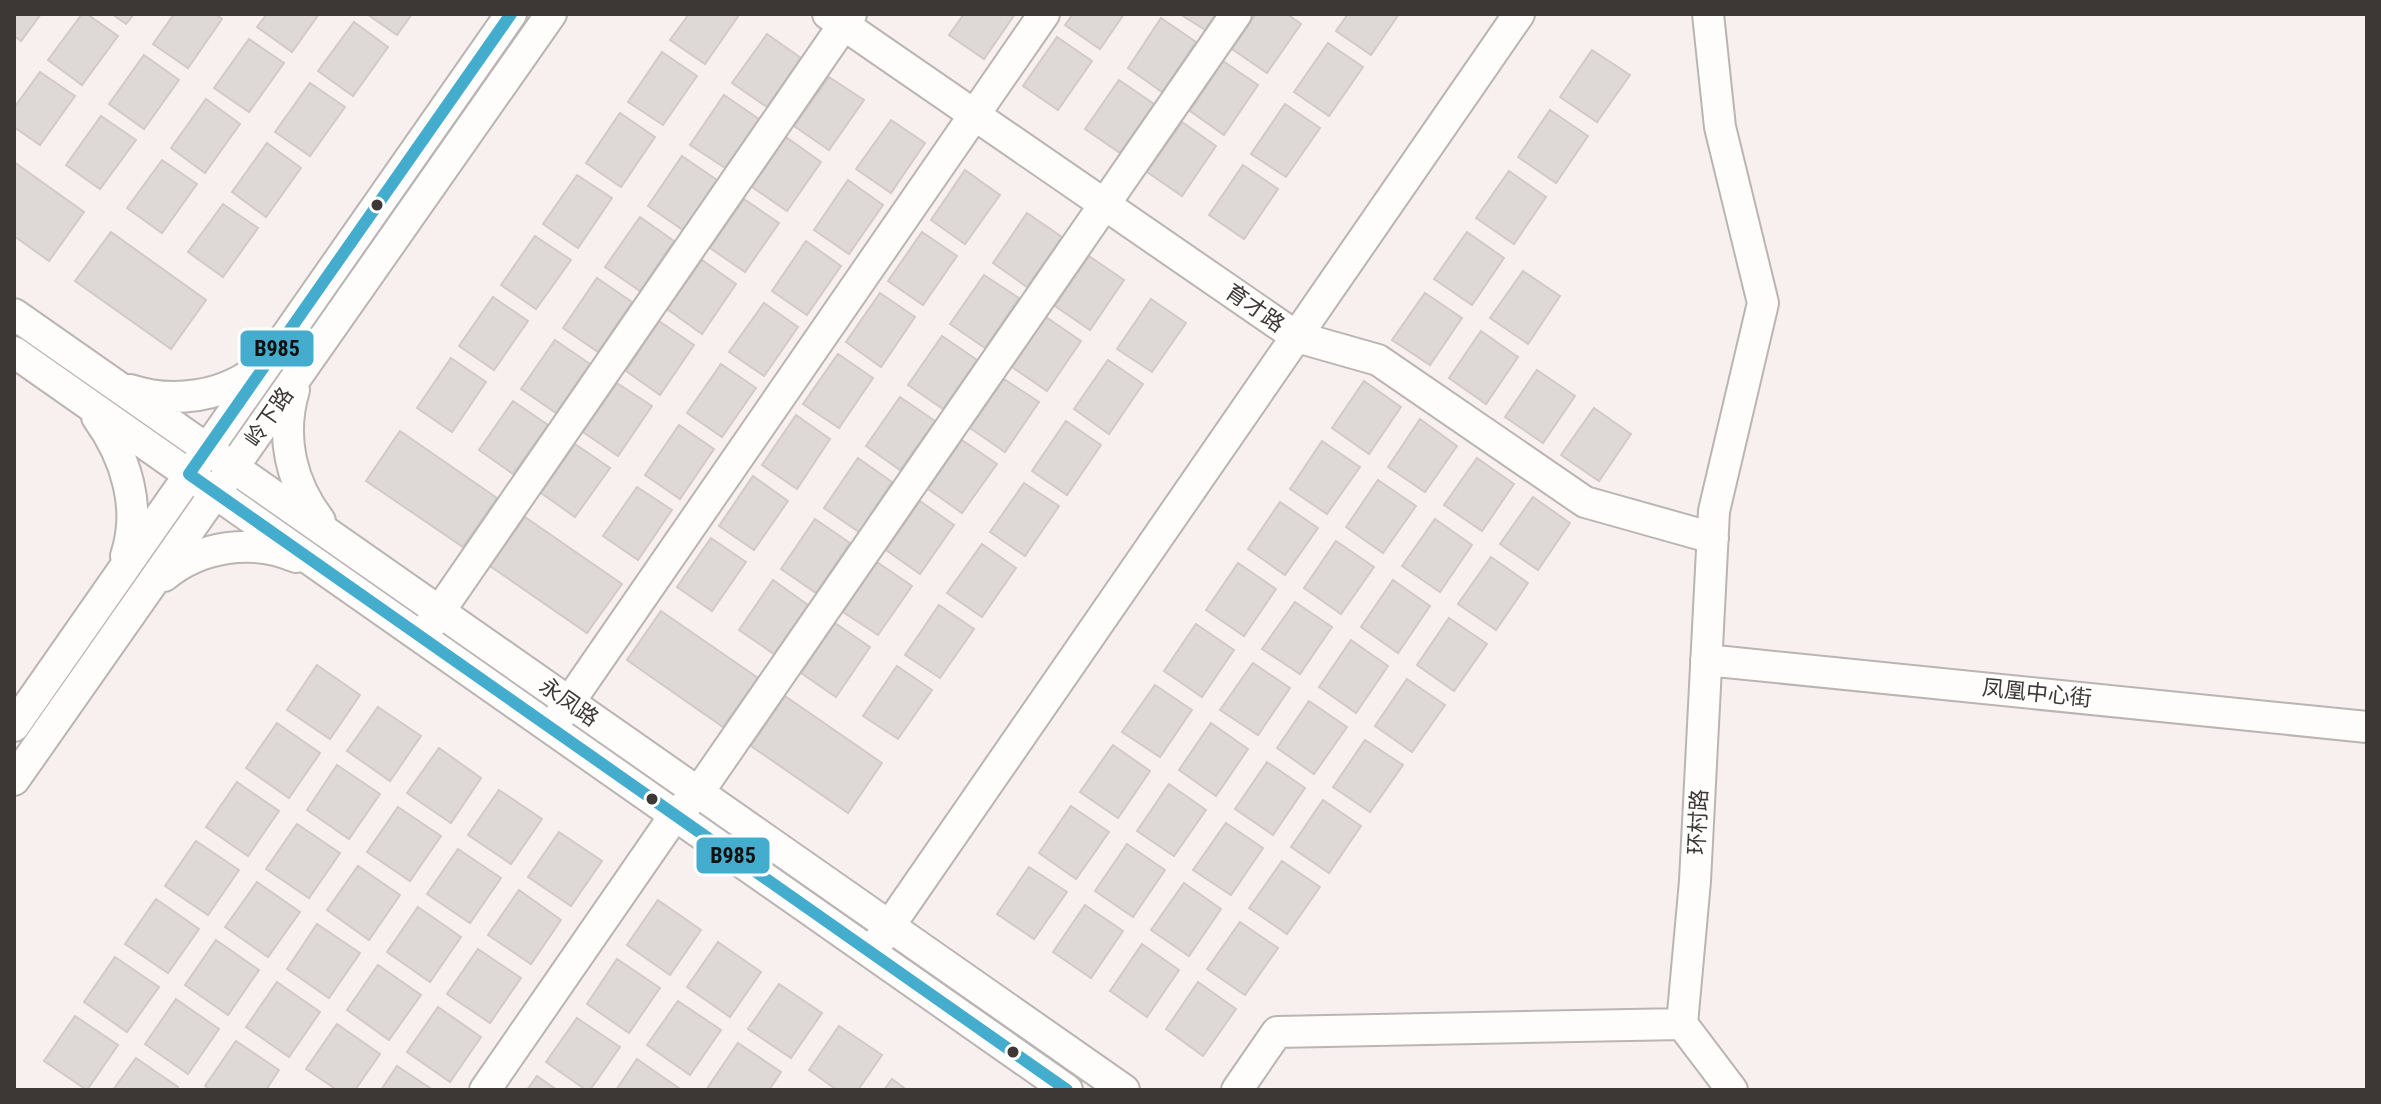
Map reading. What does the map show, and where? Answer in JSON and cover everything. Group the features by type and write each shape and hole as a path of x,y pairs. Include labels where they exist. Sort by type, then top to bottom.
{"street":[{"name":"岭下路","path":"14,726 511,14"},
{"name":"岭下路","path":"14,780 551,14"},
{"path":"551,728 1044,14"},
{"path":"485,1090 675,815 698,793 1236,14"},
{"path":"871,953 1519,14"},
{"name":"环村路","path":"1682,1024 1695,881 1714,511 1763,303 1720,127 1708,14"},
{"path":"421,637 841,18"},
{"name":"育才路","path":"841,18 1104,205 1297,337 1378,360 1585,502 1713,538"},
{"name":"永凤路","path":"14,314 1124,1090"},
{"path":"107,379 130,390 158,397 199,394 245,378 277,349"},
{"name":"永凤路","path":"14,352 1067,1090"},
{"path":"307,362 291,399 287,427 289,454 295,478 312,511 341,543"},
{"path":"76,396 93,412 110,436 129,486 132,531 116,579"},
{"path":"140,600 162,578 186,561 201,554 234,547 261,548 288,554 328,572"},
{"name":"凤凰中心街","path":"1706,660 2367,727"},
{"path":"1237,1090 1277,1032 1682,1024 1732,1090"}],"building":[{"path":"14,14 41,14 21,41 14,36"},
{"path":"82,14 87,14 118,36 82,85 48,60"},
{"path":"112,14 134,14 126,24"},
{"path":"174,14 215,14 222,19 188,68 153,44"},
{"path":"267,14 319,14 292,52 257,27"},
{"path":"367,14 412,14 397,35"},
{"path":"689,14 739,15 705,64 670,40"},
{"path":"964,14 1015,14 984,59 949,35"},
{"path":"1073,14 1124,14 1100,49 1065,25"},
{"path":"1180,14 1216,14 1205,30"},
{"path":"1256,14 1287,14 1301,24 1267,73 1232,49"},
{"path":"1348,14 1399,14 1371,55 1336,31"},
{"path":"1161,18 1196,42 1162,92 1128,68"},
{"path":"354,22 388,47 353,96 318,71"},
{"path":"767,34 801,58 767,107 732,83"},
{"path":"1057,37 1092,61 1058,110 1023,86"},
{"path":"249,39 284,63 249,112 214,88"},
{"path":"1328,43 1363,67 1329,116 1294,92"},
{"path":"1592,50 1630,75 1597,122 1560,97"},
{"path":"662,52 697,76 663,125 628,102"},
{"path":"144,55 179,80 144,129 109,104"},
{"path":"1223,61 1258,85 1224,135 1190,111"},
{"path":"40,72 75,96 40,145 14,127 14,108"},
{"path":"829,77 864,100 829,150 794,126"},
{"path":"1119,80 1154,104 1120,153 1085,129"},
{"path":"310,83 345,107 310,156 275,132"},
{"path":"724,95 759,119 725,168 690,145"},
{"path":"206,99 240,124 205,173 171,148"},
{"path":"1285,104 1320,128 1286,177 1251,154"},
{"path":"1550,110 1588,136 1556,183 1518,157"},
{"path":"620,113 655,137 621,187 586,163"},
{"path":"101,116 136,140 100,189 66,165"},
{"path":"891,120 925,143 891,193 856,169"},
{"path":"1182,122 1216,146 1182,196 1147,172"},
{"path":"786,137 821,162 787,211 752,187"},
{"path":"267,143 301,168 266,217 232,192"},
{"path":"682,156 717,180 683,230 648,206"},
{"path":"162,160 197,184 162,233 127,208"},
{"path":"14,162 84,212 49,261 14,236"},
{"path":"1243,165 1278,189 1244,239 1209,215"},
{"path":"965,170 1000,195 965,244 931,220"},
{"path":"1509,171 1546,197 1514,244 1476,218"},
{"path":"577,175 612,198 578,248 543,224"},
{"path":"848,180 883,205 849,254 814,230"},
{"path":"744,199 779,223 745,272 710,248"},
{"path":"223,204 258,228 223,277 188,252"},
{"path":"1027,213 1062,237 1027,287 993,263"},
{"path":"640,217 674,241 640,291 605,267"},
{"path":"111,232 206,300 171,349 75,281"},
{"path":"922,232 957,256 923,305 888,281"},
{"path":"1467,232 1504,258 1472,305 1434,279"},
{"path":"535,236 571,260 536,309 501,285"},
{"path":"806,241 841,266 807,315 772,291"},
{"path":"1089,256 1124,280 1090,330 1055,306"},
{"path":"702,260 736,284 702,334 667,309"},
{"path":"1523,271 1560,296 1528,344 1490,318"},
{"path":"984,275 1019,298 985,348 950,324"},
{"path":"597,278 632,302 598,352 563,328"},
{"path":"880,293 915,317 881,367 846,342"},
{"path":"1425,293 1462,318 1430,365 1392,340"},
{"path":"493,297 528,321 494,370 459,346"},
{"path":"1151,299 1186,323 1152,372 1117,349"},
{"path":"764,303 798,327 764,376 729,352"},
{"path":"1046,317 1081,341 1047,391 1012,367"},
{"path":"659,321 694,345 660,395 626,371"},
{"path":"1481,331 1518,357 1486,404 1449,378"},
{"path":"942,336 977,360 943,409 908,385"},
{"path":"555,340 590,364 556,413 521,389"},
{"path":"838,354 873,378 839,428 803,404"},
{"path":"451,358 486,382 452,432 417,408"},
{"path":"1108,360 1143,384 1109,434 1074,409"},
{"path":"721,364 756,388 722,437 687,413"},
{"path":"1537,370 1575,396 1543,443 1505,417"},
{"path":"1004,379 1039,402 1005,452 970,428"},
{"path":"1364,381 1401,407 1369,454 1332,428"},
{"path":"617,383 652,406 618,456 583,432"},
{"path":"900,397 935,421 900,470 866,446"},
{"path":"513,401 548,425 513,474 479,450"},
{"path":"1594,408 1631,434 1599,481 1561,455"},
{"path":"796,415 830,439 797,489 762,465"},
{"path":"1420,419 1457,446 1425,492 1388,467"},
{"path":"1066,421 1101,445 1067,495 1032,471"},
{"path":"679,425 714,449 680,499 645,475"},
{"path":"400,431 497,498 463,547 366,481"},
{"path":"962,440 997,464 962,513 928,489"},
{"path":"1322,441 1360,467 1327,514 1290,489"},
{"path":"575,444 610,468 575,517 541,493"},
{"path":"858,458 892,482 859,532 824,508"},
{"path":"1477,458 1514,484 1482,531 1444,505"},
{"path":"753,476 788,501 754,550 719,526"},
{"path":"1378,480 1416,506 1383,553 1346,527"},
{"path":"1024,483 1059,506 1025,556 990,532"},
{"path":"637,487 672,510 638,560 603,536"},
{"path":"1533,497 1570,523 1538,570 1500,544"},
{"path":"920,501 954,525 920,574 886,550"},
{"path":"1280,502 1318,528 1285,575 1248,549"},
{"path":"525,517 622,584 587,633 490,566"},
{"path":"815,519 850,543 816,593 781,569"},
{"path":"1435,519 1472,545 1440,592 1402,566"},
{"path":"711,538 746,562 712,611 677,587"},
{"path":"1336,541 1374,567 1341,614 1304,588"},
{"path":"982,544 1016,568 982,617 947,593"},
{"path":"1491,557 1528,583 1496,630 1458,604"},
{"path":"877,562 912,586 878,635 843,612"},
{"path":"1238,563 1276,589 1244,636 1206,610"},
{"path":"773,580 808,605 774,654 739,630"},
{"path":"1393,580 1430,606 1398,653 1361,627"},
{"path":"1295,602 1332,627 1300,674 1262,649"},
{"path":"939,605 974,629 940,678 905,655"},
{"path":"661,611 758,678 723,727 627,660"},
{"path":"1449,618 1487,644 1454,691 1417,665"},
{"path":"835,623 870,647 836,697 801,673"},
{"path":"1196,624 1234,650 1202,697 1164,671"},
{"path":"1351,640 1388,666 1356,713 1319,687"},
{"path":"1253,663 1290,688 1258,735 1220,710"},
{"path":"317,665 360,695 330,739 287,710"},
{"path":"897,666 932,690 898,739 863,716"},
{"path":"1407,679 1445,705 1412,752 1375,726"},
{"path":"1155,685 1192,710 1160,757 1122,732"},
{"path":"785,696 882,763 848,813 751,746"},
{"path":"1309,701 1347,727 1314,774 1277,748"},
{"path":"378,707 421,736 390,781 347,751"},
{"path":"277,723 320,753 289,798 246,768"},
{"path":"1211,723 1248,749 1216,796 1179,770"},
{"path":"1365,740 1403,765 1370,812 1333,787"},
{"path":"1113,745 1150,771 1118,818 1080,792"},
{"path":"439,748 481,778 451,823 407,793"},
{"path":"1267,762 1305,788 1273,835 1235,809"},
{"path":"337,765 380,794 349,839 307,810"},
{"path":"237,782 279,811 248,856 206,827"},
{"path":"1169,784 1206,810 1174,856 1137,831"},
{"path":"499,790 542,819 511,864 468,835"},
{"path":"1323,800 1361,826 1329,873 1291,847"},
{"path":"1071,806 1109,832 1076,879 1039,853"},
{"path":"398,807 441,836 410,881 367,852"},
{"path":"1226,823 1263,848 1231,895 1193,870"},
{"path":"297,824 340,853 309,898 266,869"},
{"path":"559,832 602,861 571,906 528,877"},
{"path":"196,841 239,870 208,915 165,886"},
{"path":"1127,844 1165,870 1133,917 1095,891"},
{"path":"458,849 501,878 470,923 427,894"},
{"path":"1282,861 1320,887 1287,934 1249,908"},
{"path":"358,866 400,895 369,940 327,910"},
{"path":"1029,867 1067,892 1034,939 997,914"},
{"path":"257,882 300,912 268,957 225,927"},
{"path":"1184,883 1221,909 1189,956 1151,930"},
{"path":"519,890 561,920 531,964 488,935"},
{"path":"156,899 199,929 168,973 125,944"},
{"path":"658,900 701,930 670,975 627,945"},
{"path":"1085,905 1123,931 1091,978 1053,952"},
{"path":"418,907 461,937 430,982 387,952"},
{"path":"1240,922 1278,948 1245,995 1207,969"},
{"path":"317,924 360,953 329,998 287,969"},
{"path":"216,940 259,970 228,1015 185,985"},
{"path":"718,942 761,972 730,1017 687,987"},
{"path":"1142,944 1179,970 1147,1017 1110,991"},
{"path":"478,949 521,978 490,1023 447,994"},
{"path":"115,957 159,987 127,1032 84,1002"},
{"path":"617,959 660,988 629,1033 587,1004"},
{"path":"378,965 421,995 389,1040 347,1010"},
{"path":"277,982 320,1012 289,1057 246,1027"},
{"path":"1198,982 1236,1009 1203,1056 1166,1029"},
{"path":"779,984 822,1013 791,1058 748,1029"},
{"path":"176,999 219,1029 188,1074 145,1044"},
{"path":"678,1001 721,1030 690,1075 647,1045"},
{"path":"438,1007 481,1037 450,1082 407,1052"},
{"path":"75,1016 118,1045 87,1090 44,1061"},
{"path":"577,1018 620,1047 590,1090 546,1062"},
{"path":"337,1024 380,1054 355,1090 337,1090 306,1069"},
{"path":"839,1026 882,1055 858,1090 837,1090 809,1070"},
{"path":"236,1041 279,1070 266,1090 211,1090 205,1086"},
{"path":"738,1043 781,1072 769,1090 712,1090 708,1087"},
{"path":"136,1058 178,1087 176,1090 113,1090"},
{"path":"637,1059 680,1089 616,1090"},
{"path":"397,1066 433,1090 381,1090"},
{"path":"537,1076 557,1090 527,1090"},
{"path":"892,1079 907,1090 884,1090"}],"transit line":[{"name":"B985","path":"511,14 189,474 1067,1090"}]}
